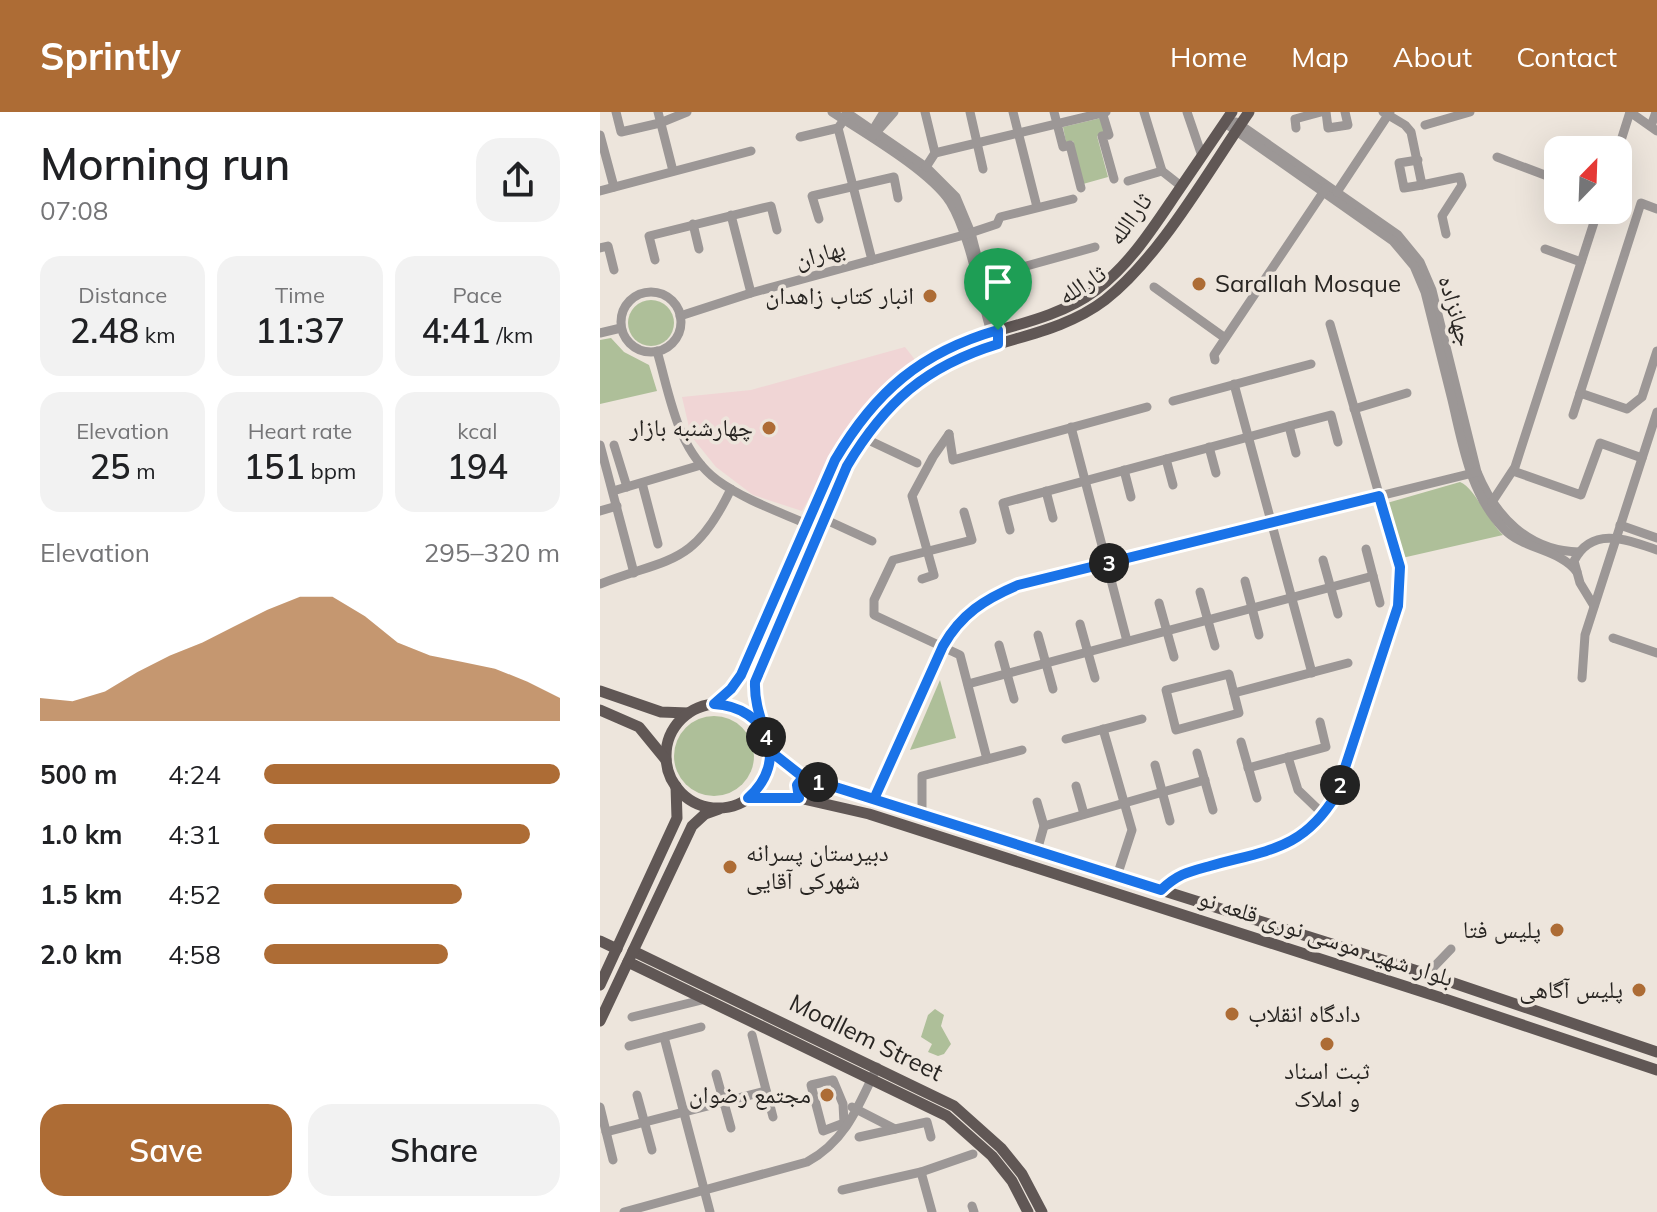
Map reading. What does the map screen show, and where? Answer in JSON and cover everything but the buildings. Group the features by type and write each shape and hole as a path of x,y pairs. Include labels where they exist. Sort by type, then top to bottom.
{"main road":[{"name":"ثارالله","path":"761,726 756,711 755,682 847,466 885,410 911,387 944,366 973,352 1056,327 1103,301 1130,278 1152,253 1249,112"},
{"name":"ثاراالله","path":"714,704 741,675 835,460 875,401 902,376 937,354 968,339 1051,315 1095,290 1121,269 1141,244 1229,117"},
{"path":"807,524 821,524"},
{"path":"600,691 661,712 688,713 714,704 740,709 761,726 770,751 765,778 748,798 705,814 692,826 600,1021"},
{"path":"600,710 639,727 666,760 676,785 677,818 617,949 606,958 600,985"},
{"path":"666,760 671,734 688,713"},
{"name":"بلوار شهید موسی نوری قلعه نو","path":"770,751 803,777 1427,974 1657,1052"},
{"path":"799,798 797,785 803,777"},
{"path":"676,785 696,803 723,807"},
{"name":"بلوار شهید موسی نوری قلعه نو","path":"748,798 799,798 884,819 1657,1070"},
{"path":"600,941 617,949"},
{"name":"Moallem Street","path":"630,956 706,999 954,1106 979,1125 1001,1148 1022,1174 1042,1212"},
{"name":"Moallem Street","path":"630,956 875,1073 947,1116 971,1134 992,1156 1012,1181 1028,1212"}],"street":[{"path":"616,112 621,132 659,117 687,112"},
{"path":"832,112 926,167 956,197 995,331"},
{"path":"873,134 884,112"},
{"path":"873,134 894,112"},
{"path":"925,112 935,153"},
{"path":"970,112 983,169"},
{"path":"1013,112 1037,207"},
{"path":"1054,112 1063,147 1070,145 1081,188"},
{"path":"926,167 935,153 1104,112 1109,135 1102,136 1114,179"},
{"path":"1144,112 1162,171 1181,186"},
{"path":"1187,112 1202,156"},
{"path":"1296,128 1295,119 1323,112 1328,128 1348,125 1345,112"},
{"path":"1425,125 1470,112"},
{"path":"1622,136 1630,112 1654,128 1656,112"},
{"path":"1337,192 1387,113 1411,132 1422,185"},
{"path":"659,117 673,171"},
{"name":"جهانزاده","path":"1229,117 1238,128 1326,188 1393,241 1414,266 1425,292 1483,502 1507,533 1527,546 1568,562 1577,572"},
{"path":"800,137 842,120"},
{"path":"842,120 872,260"},
{"path":"873,134 940,189 956,214 983,278 998,344"},
{"path":"600,135 614,187"},
{"path":"600,191 751,151"},
{"path":"1497,157 1544,175"},
{"path":"1418,160 1399,163 1404,188 1460,177 1462,185 1442,216 1446,234"},
{"path":"1128,181 1162,171"},
{"path":"819,219 812,196 894,177 898,198"},
{"path":"1215,360 1214,355 1326,188"},
{"name":"جهانزاده","path":"1326,188 1337,192 1398,235 1420,262 1432,290 1474,473 1492,502 1507,522 1527,537 1557,549 1579,552"},
{"name":"بهاران","path":"680,316 751,293 967,234 997,224 1000,217 1073,199"},
{"path":"1573,415 1641,203 1657,209"},
{"path":"655,260 649,236 693,224 771,206 777,230"},
{"path":"731,215 751,293"},
{"path":"693,224 699,249"},
{"path":"1492,502 1513,471 1593,224"},
{"path":"604,247 614,270"},
{"path":"983,278 1095,247"},
{"path":"1545,249 1581,262"},
{"path":"1154,287 1225,338"},
{"path":"644,293 663,294 677,307 680,316 678,334 673,342 657,351 648,352 631,344 621,328 623,310 628,302 644,293"},
{"path":"1161,890 1176,876 1292,842 1324,815 1336,795 1398,606 1400,567 1330,324"},
{"path":"600,333 621,328"},
{"path":"657,351 676,419 685,442 701,465 731,489 807,524"},
{"path":"1580,393 1627,409 1642,397 1657,351"},
{"path":"1173,401 1311,364"},
{"path":"1234,384 1312,673"},
{"path":"1354,409 1407,393"},
{"path":"922,579 934,575 912,496 949,434 953,460 1147,407"},
{"path":"1582,678 1585,635 1657,412"},
{"path":"1010,530 1003,503 1209,447 1331,415 1338,442"},
{"path":"1289,426 1296,453"},
{"path":"1071,427 1127,641"},
{"path":"864,438 917,463"},
{"path":"1513,471 1581,495 1600,443 1642,458"},
{"path":"600,445 634,573"},
{"path":"614,445 627,487"},
{"path":"1209,447 1216,473"},
{"path":"1166,459 1173,485"},
{"path":"613,491 701,465"},
{"path":"1124,470 1131,497"},
{"path":"874,799 953,628 967,612 992,596 1018,585 1474,473"},
{"path":"642,483 658,544"},
{"path":"600,584 680,556 703,537 731,489"},
{"path":"1046,491 1053,518"},
{"path":"600,511 617,506"},
{"path":"964,512 972,540 893,560 874,600 874,615 960,655 987,759"},
{"path":"821,524 872,541"},
{"path":"1620,525 1657,538"},
{"path":"1594,606 1580,583 1574,561 1579,552 1601,539 1616,536 1657,550"},
{"path":"1366,549 1380,603"},
{"path":"1323,560 1338,614"},
{"path":"968,684 1373,576"},
{"path":"1245,581 1259,635"},
{"path":"1200,592 1215,646"},
{"path":"1159,603 1174,657"},
{"path":"1080,624 1095,678"},
{"path":"1038,635 1053,689"},
{"path":"1613,638 1657,653"},
{"path":"999,645 1014,699"},
{"path":"1234,693 1348,663"},
{"path":"1229,674 1234,693 1239,713 1176,730 1166,690 1229,674"},
{"path":"1066,739 1142,719"},
{"path":"1248,768 1326,747 1320,722"},
{"path":"1103,729 1132,830 1117,876"},
{"path":"1241,742 1257,798"},
{"path":"922,814 922,776 1022,750"},
{"path":"1197,753 1213,810"},
{"path":"1288,757 1298,790 1324,815"},
{"path":"1155,765 1170,821"},
{"path":"1044,826 1205,780"},
{"path":"1076,786 1084,814"},
{"path":"1037,802 1044,826 1037,851"},
{"path":"1427,974 1451,949"},
{"path":"632,1017 706,999"},
{"path":"629,1046 701,1027"},
{"path":"752,1035 773,1117"},
{"path":"664,1037 710,1212"},
{"path":"624,1212 807,1162 824,1153 839,1139 875,1073"},
{"path":"716,1074 731,1128"},
{"path":"843,1104 844,1123 823,1131 811,1085 833,1080 843,1104 895,1129"},
{"path":"606,1132 766,1091"},
{"path":"637,1095 652,1150"},
{"path":"600,1107 613,1160"},
{"path":"859,1137 927,1122 931,1137"},
{"path":"842,1190 921,1172 973,1154"},
{"path":"921,1172 932,1212"}],"shaded area":[{"name":"چهارشنبه بازار","path":"905,347 916,361 896,373 853,420 802,511 753,495 716,467 691,436 682,397 751,390"}],"green space":[{"path":"1101,118 1105,133 1097,136 1108,177 1083,184 1073,141 1066,142 1063,127"},
{"path":"651,300 660,301 667,307 673,314 673,332 667,339 660,345 651,346 642,345 635,339 629,332 628,323 629,314 635,307 642,301"},
{"path":"611,338 624,352 649,365 657,391 600,404 600,340"},
{"path":"1460,482 1471,491 1503,535 1402,558 1387,503"},
{"path":"940,680 956,738 910,750"},
{"path":"714,716 729,719 742,728 751,741 754,756 751,771 742,784 729,793 714,796 699,793 686,784 677,771 674,756 677,741 686,728 699,719"},
{"path":"935,1009 944,1015 941,1026 951,1044 944,1054 938,1056 928,1052 932,1044 921,1037 928,1015"}],"place":[{"name":"Sarallah Mosque","path":"1199,284"},
{"name":"انبار کتاب زاهدان","path":"930,296"},
{"name":"چهارشنبه بازار","path":"769,428"},
{"name":"دبیرستان پسرانه شهرکی آقایی","path":"730,867"},
{"name":"پلیس فتا","path":"1557,930"},
{"name":"پلیس آگاهی","path":"1639,990"},
{"name":"دادگاه انقلاب","path":"1232,1014"},
{"name":"ثبت اسناد و املاک","path":"1327,1044"},
{"name":"مجتمع رضوان","path":"827,1095"}],"route":[{"path":"998,330 968,339 902,376 875,401 835,460 741,675 723,698 714,704 740,709 752,716 767,738 770,751 765,778 748,798 799,798 797,785 803,777 874,799 953,628 967,612 992,596 1018,585 1379,496 1400,567 1398,606 1336,795 1311,829 1292,842 1176,876 1161,890 803,777 770,751 767,738 756,711 755,682 847,466 885,410 911,387 944,366 998,344 998,330"}]}
